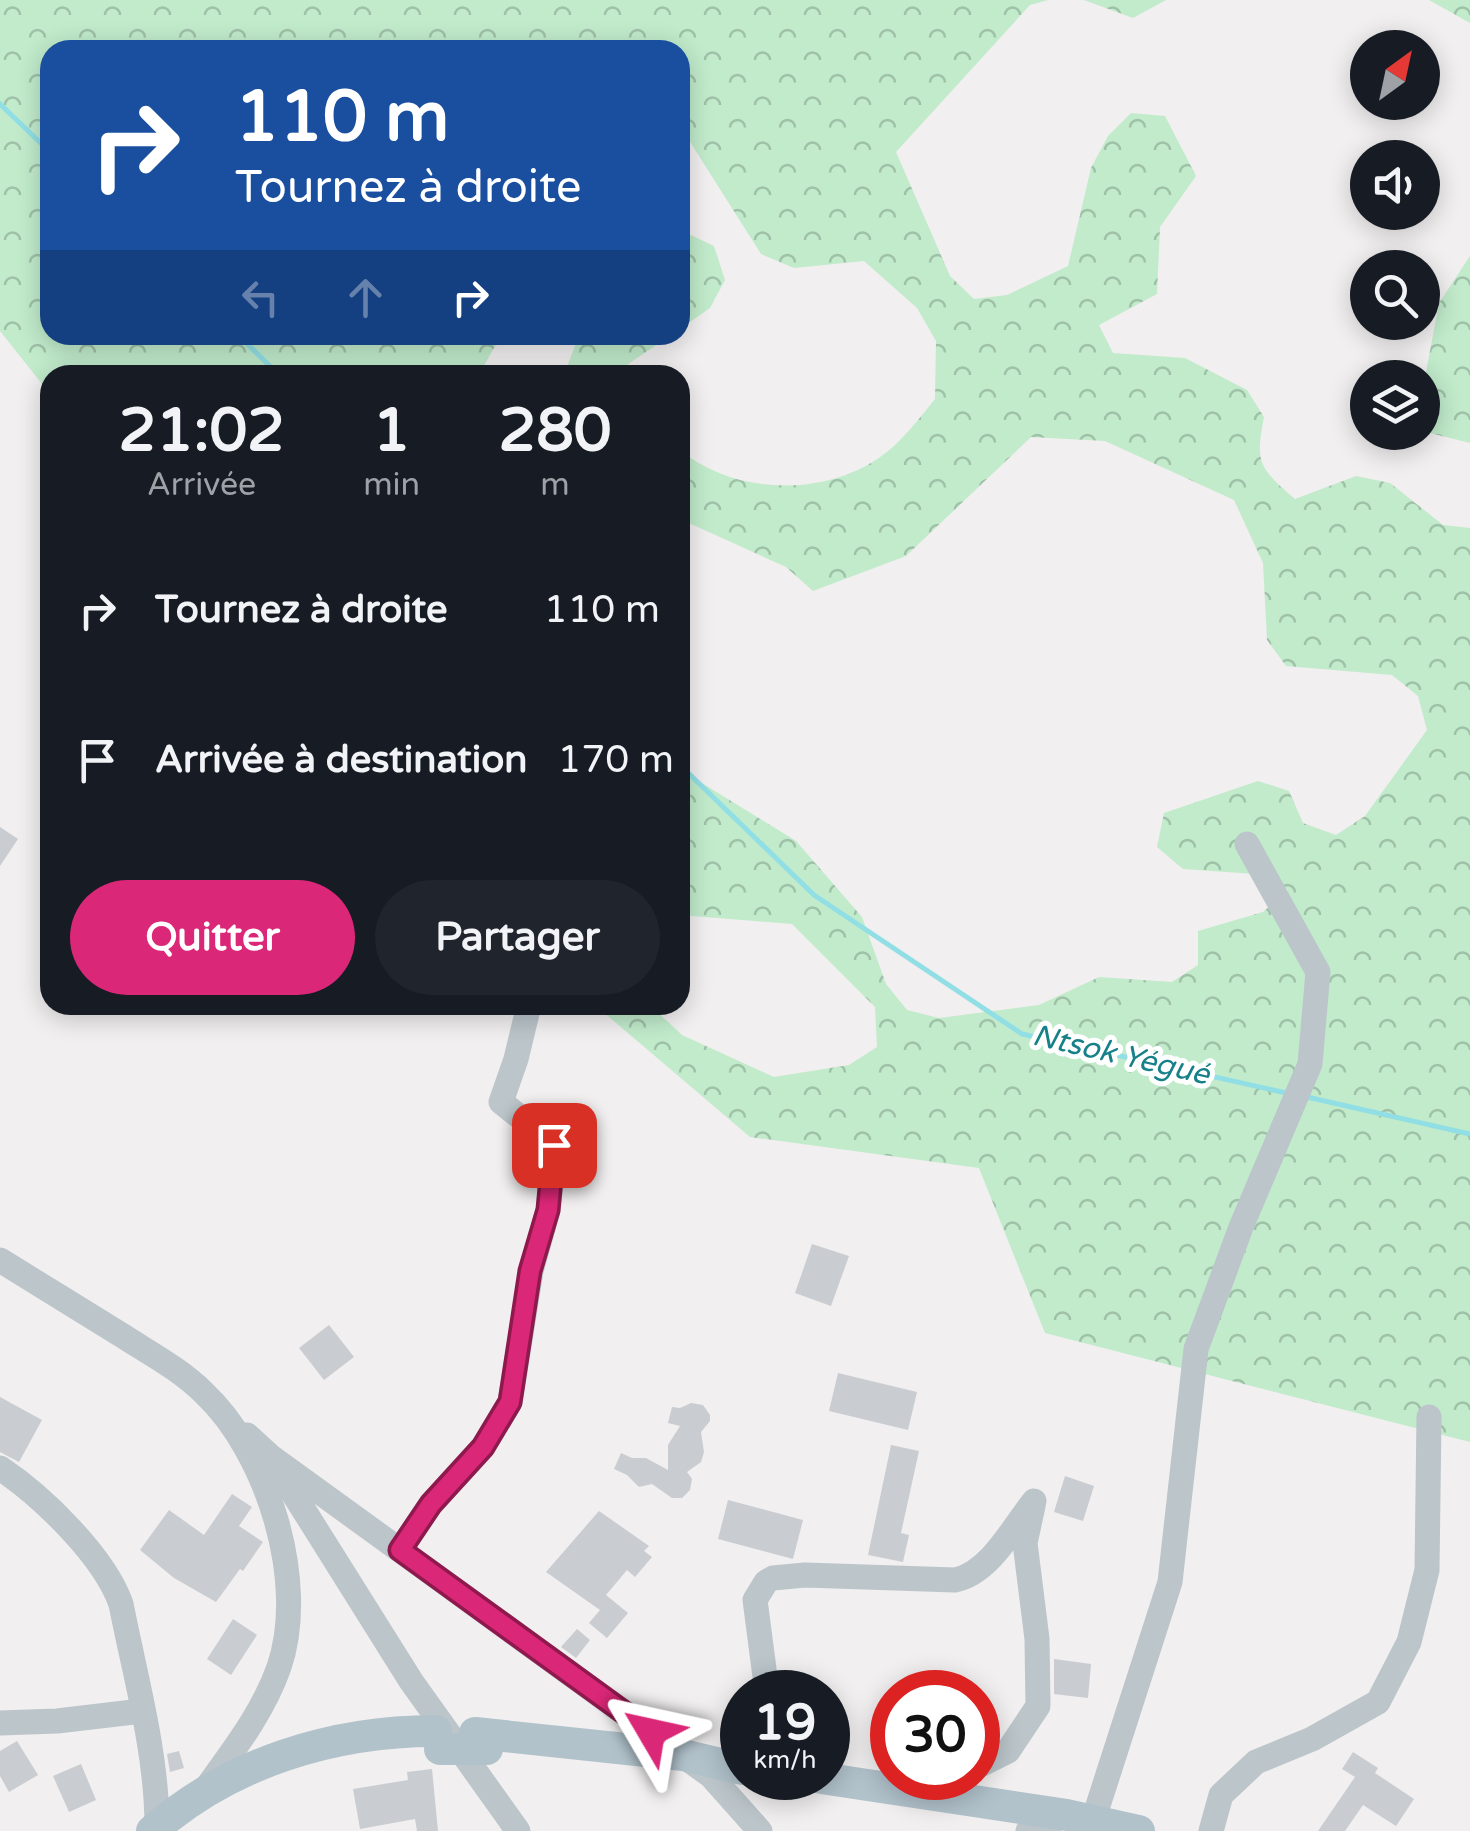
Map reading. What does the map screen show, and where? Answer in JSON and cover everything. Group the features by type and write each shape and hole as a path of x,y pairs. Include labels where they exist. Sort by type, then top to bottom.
{"main road":[{"path":"166,1830 201,1795 269,1759 303,1748 390,1731 438,1740 682,1755 720,1768"},
{"path":"166,1830 302,1770 438,1740"},
{"path":"481,1741 720,1771"},
{"path":"951,1800 1061,1824 1139,1831"}],"street":[{"path":"1061,1824 1170,1582 1196,1349 1241,1227 1310,1064 1318,972 1247,844"},
{"path":"400,1550 431,1504 483,1447 510,1402 530,1271 548,1210 554,1145 501,1102 527,1015"},
{"path":"0,1260 170,1366 204,1392 270,1456 682,1755"},
{"path":"1211,1831 1222,1795 1256,1762 1312,1739 1378,1702 1409,1642 1427,1570 1429,1416"},
{"path":"201,1795 241,1742 278,1668 288,1632 290,1590 284,1556 256,1467 232,1422"},
{"path":"270,1456 411,1681 518,1831"},
{"path":"0,1468 95,1555 112,1579 121,1604 166,1830"},
{"path":"763,1670 755,1600 766,1582 804,1575 955,1580 969,1577 1034,1501 1025,1543 1037,1639 1038,1706 1008,1751 1000,1755"},
{"path":"0,1723 57,1721 142,1710"},
{"path":"745,1800 760,1831"}],"green space":[{"path":"0,0 1048,0 1030,5 896,152 950,276 974,299 1007,295 1068,266 1091,168 1108,136 1131,113 1165,116 1196,176 1160,227 1157,294 1099,325 1113,353 1185,358 1247,390 1264,417 1260,445 1263,464 1295,499 1356,476 1390,483 1443,525 1470,528 1470,1442 1045,1333 979,1168 750,1137 607,1015 661,1015 682,1035 774,1077 849,1065 877,1047 875,1007 792,924 690,916 690,777 796,841 862,917 886,984 907,1010 939,1018 1039,1005 1099,977 1172,982 1198,965 1198,931 1263,912 1288,890 1255,874 1183,869 1157,847 1164,813 1258,781 1289,791 1303,823 1336,835 1365,816 1427,730 1418,696 1392,675 1286,666 1267,640 1263,563 1234,500 1105,441 1031,437 906,556 813,591 786,567 690,524 690,457 730,477 787,486 845,475 894,446 935,399 936,341 917,308 864,261 794,268 761,254 690,142 690,40 40,40 40,345 497,345 485,365 40,365 40,381 0,331"},
{"path":"1084,0 1166,0 1133,18"},
{"path":"1429,0 1470,0 1470,23"},
{"path":"690,235 714,246 725,280 710,308 690,322"},
{"path":"1470,256 1470,443 1440,436 1440,360 1428,360 1432,340 1440,340 1440,301"},
{"path":"575,345 656,345 627,365 568,365"}],"building":[{"path":"0,827 18,839 0,866"},
{"path":"812,1244 849,1256 831,1306 795,1293"},
{"path":"329,1325 354,1357 324,1380 299,1348"},
{"path":"838,1373 917,1392 908,1430 829,1411"},
{"path":"0,1397 42,1420 19,1462 0,1452"},
{"path":"703,1405 710,1421 701,1432 701,1462 687,1472 692,1479 690,1490 682,1498 672,1498 652,1484 639,1487 614,1469 621,1453 646,1458 668,1470 668,1445 680,1426 668,1423 672,1407"},
{"path":"891,1445 919,1451 901,1533 909,1535 903,1562 868,1555"},
{"path":"1065,1476 1094,1486 1083,1521 1054,1512"},
{"path":"232,1494 252,1507 239,1526 263,1542 216,1602 174,1578 140,1550 169,1510 204,1535"},
{"path":"728,1500 803,1520 793,1559 718,1539"},
{"path":"599,1511 649,1546 644,1551 652,1557 635,1577 627,1570 606,1595 628,1613 607,1638 589,1623 600,1610 546,1572"},
{"path":"233,1619 257,1635 231,1675 207,1659"},
{"path":"577,1629 590,1640 576,1658 561,1647"},
{"path":"1054,1659 1091,1664 1088,1698 1054,1694"},
{"path":"17,1741 38,1775 9,1792 0,1776 0,1751"},
{"path":"179,1751 184,1768 170,1772 167,1754"},
{"path":"1353,1752 1378,1768 1375,1773 1414,1799 1396,1826 1363,1805 1345,1831 1318,1831 1355,1777 1342,1769"},
{"path":"81,1764 96,1800 69,1812 53,1776"},
{"path":"432,1769 438,1831 417,1831 415,1819 360,1829 353,1789 408,1780 407,1772"}],"waterway":[{"name":"Ntsok Yégué","path":"0,104 40,142"},
{"name":"Ntsok Yégué","path":"248,345 269,365"},
{"name":"Ntsok Yégué","path":"690,775 814,895 1022,1034 1291,1094"},
{"name":"Ntsok Yégué","path":"1307,1097 1470,1134"}],"route":[{"path":"554,1145 548,1210 530,1271 510,1402 483,1447 431,1504 400,1550 651,1732"}]}
